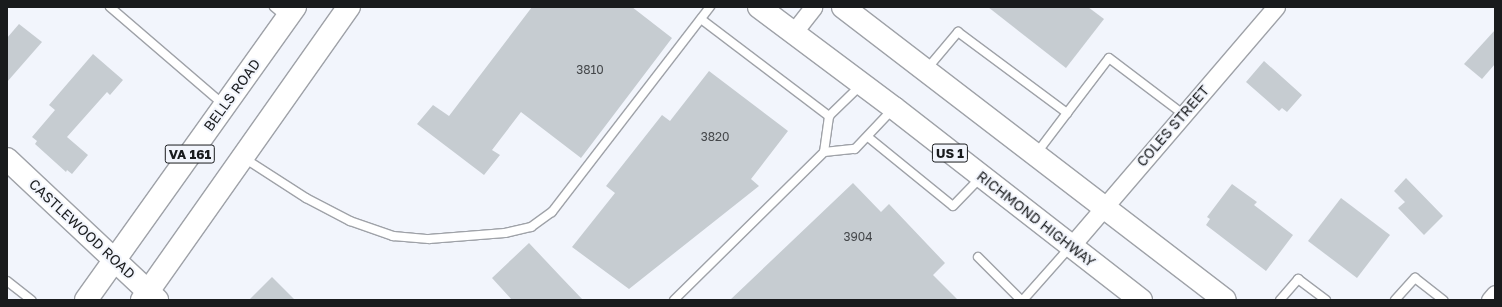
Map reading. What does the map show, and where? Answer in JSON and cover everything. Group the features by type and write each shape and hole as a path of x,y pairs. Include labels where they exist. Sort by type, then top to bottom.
{"main road":[{"name":"VA 161","path":"149,297 243,157 349,7"},
{"name":"RICHMOND HIGHWAY","path":"759,7 861,85 894,108 1141,300"},
{"path":"843,7 1225,300"},
{"name":"BELLS ROAD","path":"86,300 225,106 285,11"},
{"name":"CASTLEWOOD ROAD","path":"7,159 115,260 149,297"}],"street":[{"path":"793,33 813,7"},
{"name":"COLES STREET","path":"1071,246 1276,7"},
{"path":"1490,300 1495,294"}],"lane":[{"path":"110,7 225,106"},
{"path":"243,157 306,198 350,221 393,236 429,239 505,233 531,226 552,212 710,7"},
{"path":"701,19 829,116"},
{"path":"925,70 958,32 1067,113"},
{"path":"1035,155 1109,58 1183,114"},
{"path":"674,300 824,152 829,116 861,85"},
{"path":"824,152 855,149 894,108"},
{"path":"868,137 953,206 981,177"},
{"path":"978,257 1022,300 1071,246"},
{"path":"1395,300 1414,278 1443,300"},
{"path":"1280,300 1298,279 1326,300"},
{"path":"7,280 30,300"}],"building":[{"path":"532,7 632,7 672,38 581,158 521,112 492,150 500,155 484,175 417,124 433,105 449,116"},
{"path":"988,7 1088,7 1104,19 1066,68"},
{"path":"19,24 42,42 7,82 7,38"},
{"path":"1495,30 1495,64 1482,79 1464,64"},
{"path":"93,54 123,80 110,95 107,92 67,137 88,155 72,174 67,170 66,172 35,144 37,141 32,137 55,110 49,105"},
{"path":"1264,61 1302,95 1287,112 1282,108 1279,111 1246,82"},
{"path":"709,71 788,131 751,179 759,186 629,289 572,247 615,193 606,186 662,115 670,121"},
{"path":"1406,178 1443,216 1424,235 1398,208 1405,202 1394,191"},
{"path":"853,183 881,212 889,204 945,263 933,275 958,300 730,300"},
{"path":"1232,184 1257,202 1254,205 1293,235 1266,271 1206,225 1210,219 1207,217"},
{"path":"1341,198 1390,235 1357,278 1308,241"},
{"path":"529,243 583,300 512,300 492,278"},
{"path":"272,277 295,300 249,300"}]}
